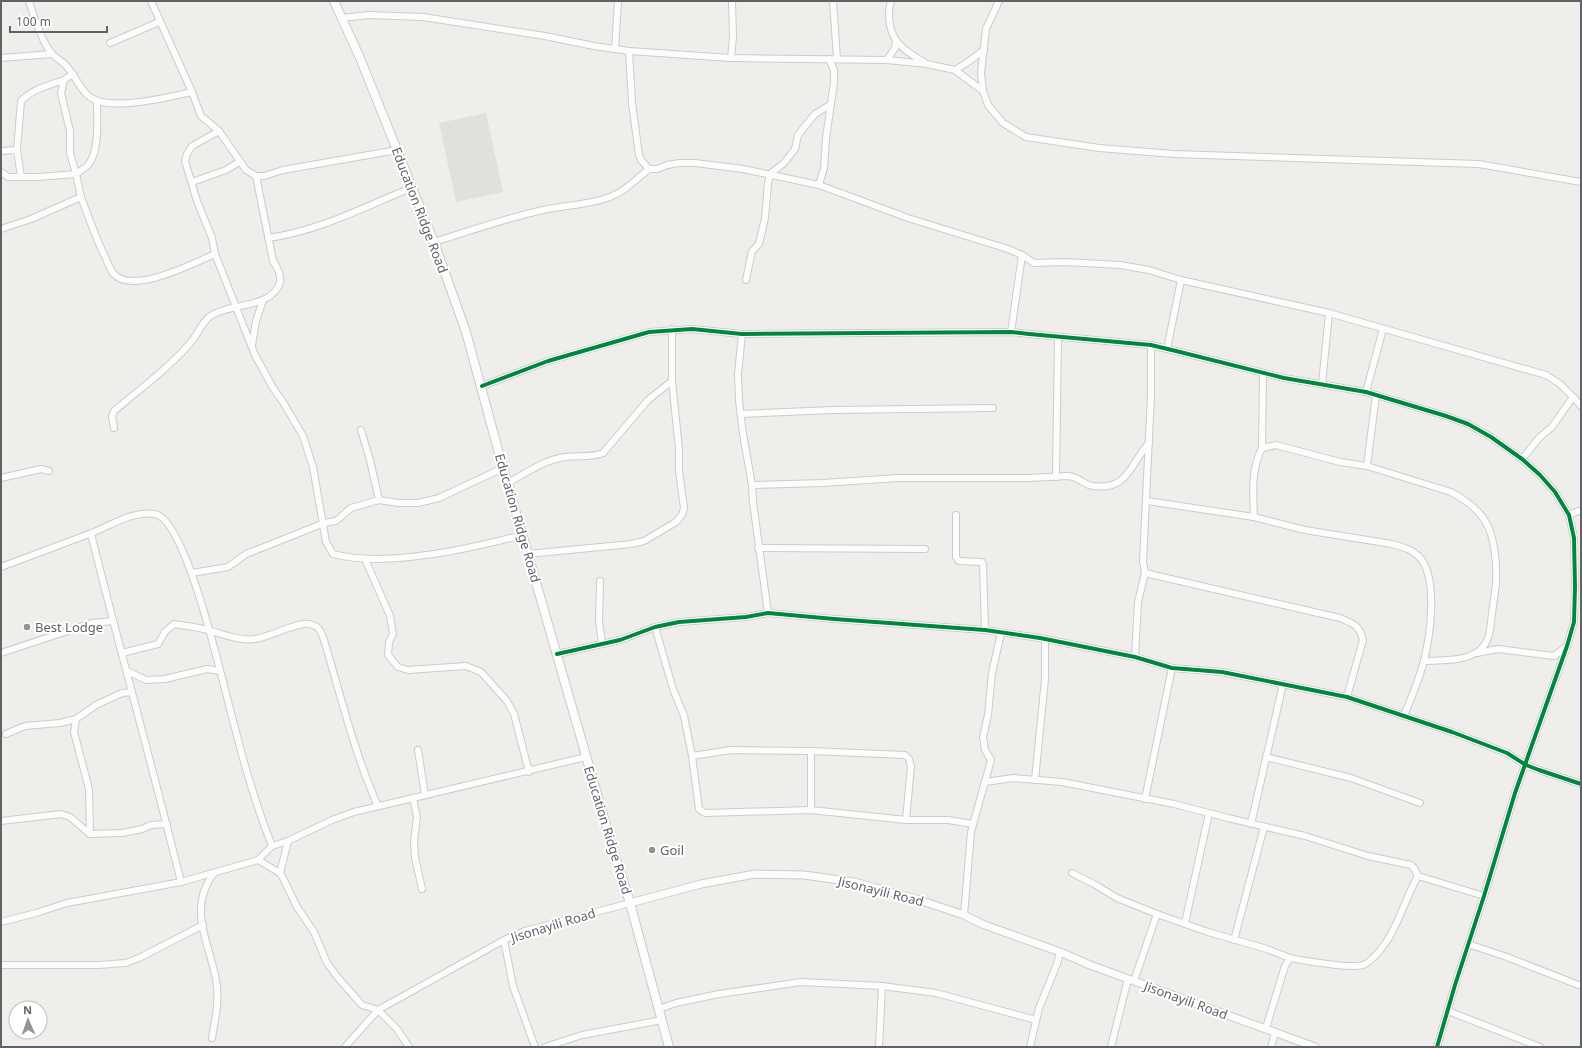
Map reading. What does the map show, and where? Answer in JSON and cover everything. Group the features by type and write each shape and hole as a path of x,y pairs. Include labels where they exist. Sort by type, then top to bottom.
{"main road":[{"name":"Education Ridge Road","path":"334,1 360,58 434,242 466,332 482,386 503,468 586,757 630,903 669,1047"}],"street":[{"path":"30,1 34,18 52,54 68,67 84,92 97,101 118,103 143,102 192,92"},
{"path":"151,1 159,22 192,92 201,116 219,131 239,162 246,170 256,176 264,176 298,167 397,150"},
{"path":"615,49 618,1"},
{"path":"731,58 733,36 732,1"},
{"path":"833,1 837,59"},
{"path":"887,60 895,48 896,41 888,8 890,1"},
{"path":"999,1 986,29 981,73 983,91 988,104 1003,123 1026,137 1099,148 1174,154 1479,164 1581,182"},
{"path":"342,18 368,15 428,18 629,51 731,58 887,60 927,64 955,70 983,91"},
{"path":"110,43 159,22"},
{"path":"896,41 910,54 927,64"},
{"path":"955,70 984,50"},
{"path":"629,51 632,103 642,175"},
{"path":"1,58 52,54"},
{"path":"819,185 824,168 830,105 834,83 834,70 829,59"},
{"path":"21,177 18,150 21,101 25,97 42,88 64,80 73,74"},
{"path":"64,80 61,93 70,131 70,153 81,197 97,242 113,273 123,280 140,281 178,270 215,254"},
{"path":"1,172 8,177 76,174 88,164 94,154 96,140 97,101"},
{"path":"746,280 752,251 760,244 765,218 770,174 784,163 795,149 798,135 815,114 830,105"},
{"path":"219,131 192,146 185,161 197,201 212,238 215,254 252,345 273,388 303,436 314,467 326,542 333,554 344,557 365,559 400,558 457,551 523,535"},
{"path":"1,152 18,150"},
{"path":"641,160 649,169"},
{"path":"192,182 226,170 239,162"},
{"path":"434,242 539,211 591,202 610,197 625,190 649,169 657,169 680,163 695,163 770,174 819,185 908,218 1008,249 1022,255 1034,263 1065,262 1120,265 1149,270 1181,280 1329,313 1546,375 1560,384 1581,406"},
{"path":"114,428 112,416 114,411 153,379 192,341 204,321 210,316 236,306 263,300 272,295 280,285 280,271 272,261 256,176"},
{"path":"268,238 289,235 334,221 412,188"},
{"path":"1,229 31,219 81,197"},
{"path":"1011,332 1022,255"},
{"path":"1167,349 1181,280"},
{"path":"252,345 256,320 263,300"},
{"path":"1322,384 1329,313"},
{"path":"482,386 548,361 649,332 692,329 742,334 1011,332 1151,346 1284,378 1366,392 1468,424 1492,437 1522,459 1540,475 1555,492 1569,515 1574,538 1578,587 1574,622 1567,646 1515,793 1437,1047"},
{"path":"1366,392 1383,329"},
{"path":"528,554 631,544 644,541 670,526 682,515 684,501 679,471 679,449 672,381 672,330"},
{"path":"742,334 738,374 741,414 752,485 758,548 768,613"},
{"path":"1056,477 1058,337"},
{"path":"1134,656 1138,602 1145,574 1143,562 1151,395 1151,346"},
{"path":"1254,517 1254,467 1262,448 1263,373"},
{"path":"508,483 546,462 565,457 597,456 603,453 648,400 672,381"},
{"path":"1367,466 1376,395"},
{"path":"1522,459 1539,438 1552,427 1573,397"},
{"path":"741,414 818,410 993,408"},
{"path":"361,430 370,460 379,500"},
{"path":"752,485 823,483 898,478 1074,476 1092,486 1112,485 1119,483 1127,474 1141,451 1148,443"},
{"path":"1262,448 1276,445 1340,462 1367,466 1451,492 1460,497 1480,514 1488,527 1494,550 1496,584 1490,635 1482,648 1476,653"},
{"path":"1,478 41,468 49,470"},
{"path":"192,573 228,567 246,554 324,524 336,521 351,508 379,500 398,503 418,502 438,498 503,468"},
{"path":"1146,501 1254,517 1305,530 1392,544 1405,547 1414,552 1421,559 1429,574 1430,621 1424,661 1404,716"},
{"path":"1569,515 1581,510"},
{"path":"1,567 92,534 122,519 154,514 162,517 176,535 192,573 209,630 250,784 272,846"},
{"path":"956,515 956,557 959,561 982,562 984,564 985,630"},
{"path":"92,534 113,621 181,882"},
{"path":"758,548 925,549"},
{"path":"365,559 390,616 393,634 389,642 388,655 398,667 408,670 466,666 480,672 507,701 514,714 529,772"},
{"path":"1145,574 1340,618 1355,625 1361,631 1363,640 1347,697"},
{"path":"600,581 600,620 602,644"},
{"path":"557,654 620,640 655,627 679,622 746,617 768,613 985,630 1134,656 1172,668 1222,672 1347,697 1452,732 1493,748 1526,765 1581,784"},
{"path":"1,653 92,623 113,621"},
{"path":"122,653 158,644 165,632 174,624 209,630 228,637 245,640 258,639 307,623 315,625 320,629 344,713 365,778 378,806"},
{"path":"655,627 673,689 684,716 692,756 699,809 705,813 811,810 906,820 948,820 973,824"},
{"path":"964,915 971,832 986,782 990,760 985,750 983,738 988,715 992,673 1002,633"},
{"path":"1036,780 1045,679 1045,640"},
{"path":"1424,661 1462,658 1476,653 1498,649 1554,656 1567,646"},
{"path":"1145,799 1172,668"},
{"path":"127,671 146,680 165,678 207,669 220,671"},
{"path":"1251,824 1283,684"},
{"path":"6,734 25,726 60,723 76,719 96,705 122,693 132,692"},
{"path":"76,719 74,732 89,789 90,834"},
{"path":"418,750 425,795"},
{"path":"692,756 731,750 811,751 905,756 909,759 911,766 906,820"},
{"path":"811,751 811,810"},
{"path":"1,922 67,903 181,882 214,873 258,860 272,846 288,841 332,820 378,806 529,772 586,757"},
{"path":"1266,758 1351,778 1420,803"},
{"path":"986,782 1013,778 1062,782 1174,804 1305,836 1368,856 1411,865 1418,876 1484,896"},
{"path":"413,798 416,817 414,842 415,857 422,889"},
{"path":"1185,923 1209,813"},
{"path":"1,820 61,814 70,817 90,834 122,833 142,829 151,825 167,824"},
{"path":"1234,940 1264,827"},
{"path":"280,873 288,841"},
{"path":"258,860 280,873 297,907 314,932 328,963 339,979 362,1005 378,1010 397,1029 409,1047"},
{"path":"212,1038 218,999 216,979 207,947 201,910 202,897 205,888 214,873"},
{"path":"1072,873 1117,898 1156,914 1234,940 1267,949 1290,958 1335,964 1364,965 1370,961 1388,940 1396,927 1418,876"},
{"name":"Jisonayili Road","path":"345,1047 378,1010 504,940 526,931 701,884 755,874 804,875 854,882 916,899 964,915 982,924 1315,1047"},
{"path":"1111,1047 1131,980 1156,914"},
{"path":"1,965 98,965 126,963 203,925"},
{"path":"504,940 513,986 535,1047"},
{"path":"1468,944 1507,957 1581,986"},
{"path":"1030,1047 1039,1008 1058,964 1060,952"},
{"path":"1266,1028 1285,966 1290,958"},
{"path":"659,1009 676,1003 719,994 801,982 882,986 936,993 1036,1020"},
{"path":"879,1047 882,986"},
{"path":"1448,1011 1540,1047"},
{"path":"545,1047 582,1035 662,1020"},
{"path":"1271,1047 1276,1033"}],"shaded area":[{"path":"486,113 503,192 456,202 439,123"}],"cycle path":[{"path":"482,386 548,361 649,332 692,329 742,334 1011,332 1151,345 1284,378 1366,392 1446,416 1468,424 1491,437 1522,459 1540,475 1555,492 1569,515 1574,538 1574,622 1567,646 1515,793 1437,1047"},
{"path":"557,654 620,640 655,627 679,622 746,617 768,613 985,630 1040,638 1135,657 1172,668 1222,672 1347,697 1452,732 1507,753 1526,765 1581,784"}],"place":[{"name":"Best Lodge","path":"27,627"},
{"name":"Goil","path":"652,850"}]}
